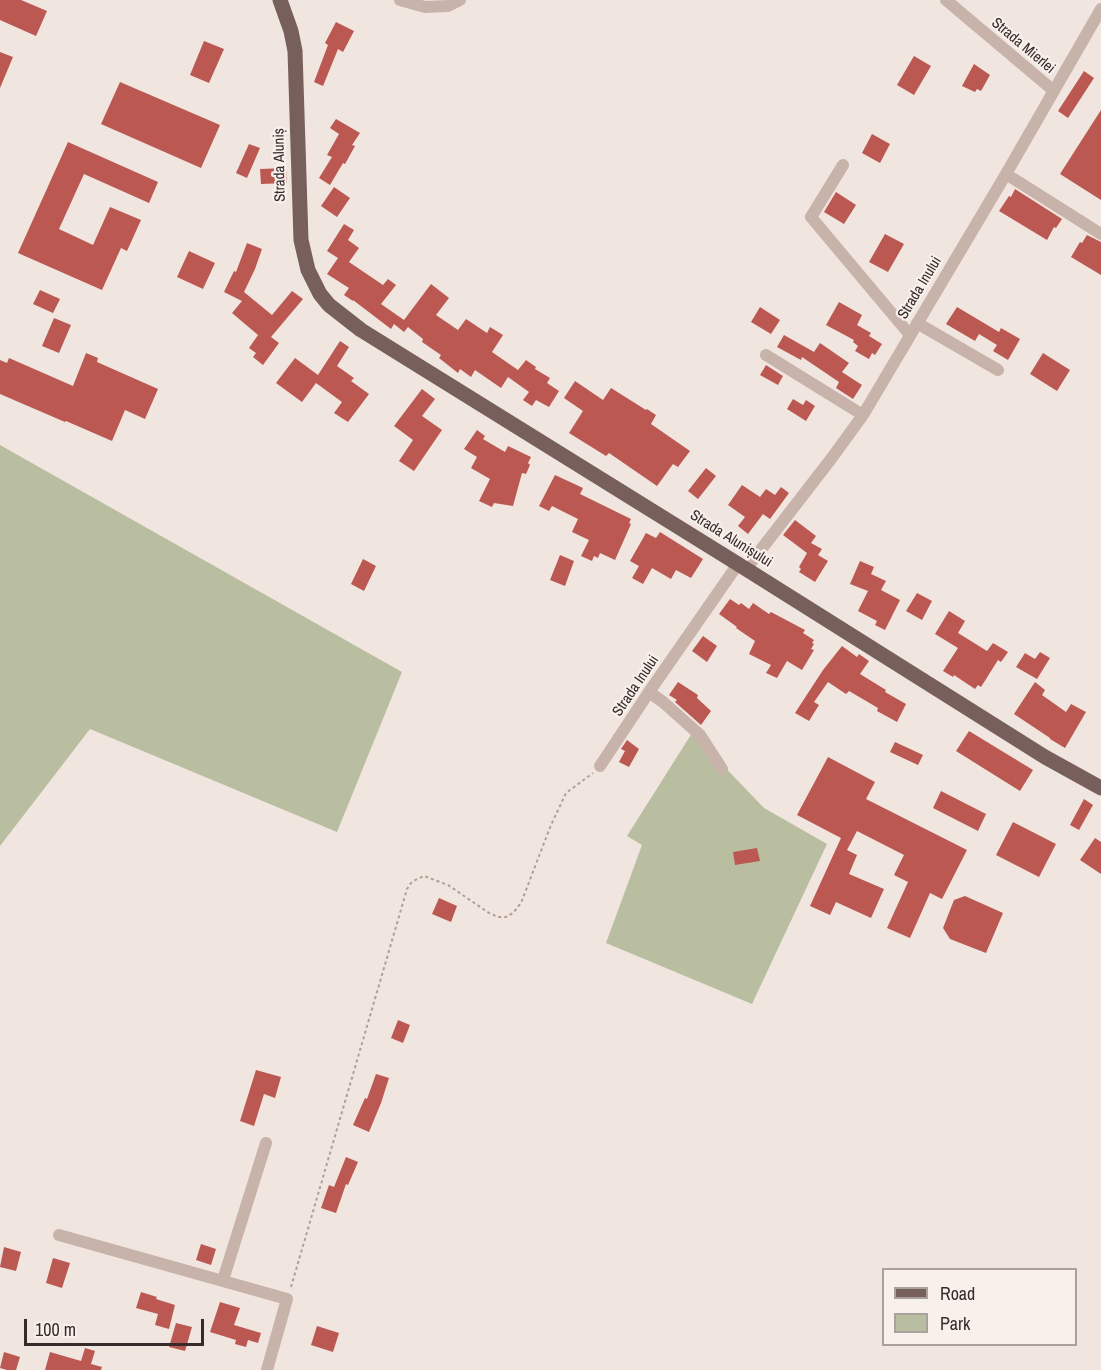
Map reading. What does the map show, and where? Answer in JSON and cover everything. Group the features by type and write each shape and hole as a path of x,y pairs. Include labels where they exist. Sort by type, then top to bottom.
{"main road":[{"name":"Strada Aluniș","path":"280,0 291,31 295,51 300,222 304,256 320,294 344,318"},
{"name":"Strada Alunișului","path":"344,318 1045,757 1101,788"}],"street":[{"path":"400,0 425,7 437,7 448,6 460,0"},
{"name":"Strada Mierlei","path":"946,0 1054,91"},
{"name":"Strada Inului","path":"600,766 649,692 742,566 831,459 863,415 1101,9"},
{"path":"843,165 811,217 910,335"},
{"path":"1006,174 1101,234"},
{"path":"917,323 999,370"},
{"path":"766,355 863,415"},
{"path":"649,692 700,735 723,769"},
{"path":"222,1281 266,1143"},
{"path":"60,1235 287,1299 267,1370"}],"path":[{"path":"287,1299 407,890 411,883 424,876 448,885 498,917 506,917 513,913 521,903 551,825 566,794 600,766"}],"green space":[{"path":"0,445 402,672 337,832 90,729 0,846"},
{"path":"692,733 764,808 827,844 752,1004 606,943 642,845 627,836"}],"building":[{"path":"0,0 21,0 47,11 36,36 0,20"},
{"path":"336,22 354,31 343,52 338,49 323,86 314,82 328,45 325,43"},
{"path":"204,41 224,49 209,83 190,75"},
{"path":"0,52 13,57 0,88"},
{"path":"914,56 931,66 914,95 897,85"},
{"path":"974,64 990,75 981,91 977,89 975,92 962,86"},
{"path":"1084,71 1094,78 1068,118 1058,111"},
{"path":"120,82 220,125 201,168 101,124"},
{"path":"1101,110 1101,200 1060,174"},
{"path":"336,119 360,133 352,145 355,146 345,164 343,163 330,185 319,178 332,157 327,155 339,134 330,128"},
{"path":"872,134 890,144 880,163 862,153"},
{"path":"68,142 158,182 149,203 84,174 59,229 93,245 110,207 141,220 127,251 121,248 102,290 18,253"},
{"path":"249,144 260,148 247,178 236,173"},
{"path":"286,168 287,183 261,184 260,169"},
{"path":"334,187 350,198 337,217 321,206"},
{"path":"1015,189 1062,219 1056,228 1054,227 1047,240 999,211"},
{"path":"836,192 856,205 844,224 824,212"},
{"path":"344,224 354,230 348,240 359,248 349,262 383,285 388,279 396,285 381,304 404,320 431,284 449,298 436,315 458,330 466,319 487,333 490,327 503,335 492,352 518,370 526,360 550,378 547,383 559,391 549,407 536,400 532,406 523,400 529,392 508,377 501,388 475,370 471,377 460,369 458,373 439,358 441,355 422,342 423,339 408,327 404,332 394,324 391,329 344,295 349,288 327,274 338,258 327,251"},
{"path":"885,234 904,244 888,272 869,262"},
{"path":"1087,235 1101,242 1101,275 1071,257"},
{"path":"247,243 262,249 244,292 272,315 292,291 303,299 271,337 279,343 263,365 253,357 256,353 249,348 258,335 232,313 242,301 224,292 234,271 236,272"},
{"path":"189,251 215,263 203,289 177,277"},
{"path":"40,290 60,299 53,313 33,304"},
{"path":"839,302 862,315 857,325 871,333 869,336 882,344 875,355 872,353 869,359 855,351 858,346 853,342 854,340 826,325"},
{"path":"760,307 780,320 771,334 751,322"},
{"path":"957,307 999,332 1001,328 1020,339 1008,360 993,351 997,345 979,334 975,341 946,324"},
{"path":"54,318 71,325 59,353 42,346"},
{"path":"784,335 814,352 820,343 849,363 842,372 862,385 853,399 836,388 839,382 802,357 801,360 777,347"},
{"path":"340,341 349,347 337,366 354,378 351,381 369,394 348,422 334,413 342,402 316,383 302,402 276,383 295,358 318,375"},
{"path":"86,353 98,358 97,362 158,389 145,419 125,410 112,441 0,394 0,360 7,363 9,358 73,386"},
{"path":"1043,353 1070,370 1057,391 1030,374"},
{"path":"766,365 783,376 778,385 760,375"},
{"path":"575,381 603,400 611,388 647,409 656,415 651,424 690,451 678,467 673,464 657,486 609,453 606,456 569,433 583,411 564,398"},
{"path":"422,389 435,399 422,416 442,430 414,471 399,461 413,440 394,426"},
{"path":"793,399 803,405 806,400 815,406 806,421 787,409"},
{"path":"477,430 485,436 483,439 505,452 508,446 531,457 526,474 522,473 513,506 494,503 492,507 479,501 490,479 471,468 477,457 464,449"},
{"path":"706,468 716,476 698,499 688,491"},
{"path":"555,475 583,488 580,494 631,519 629,523 631,524 615,560 600,553 598,558 594,556 592,561 581,556 589,540 572,532 578,519 552,506 549,511 539,506"},
{"path":"742,485 760,497 766,489 775,495 781,487 789,493 770,519 763,514 748,534 738,526 745,517 728,505"},
{"path":"795,520 816,536 811,543 822,549 818,555 828,561 815,582 799,572 801,569 799,567 807,553 783,535"},
{"path":"660,532 703,559 691,578 676,570 671,579 652,568 643,584 632,578 639,566 630,561 646,533 656,538"},
{"path":"560,555 574,561 565,586 550,580"},
{"path":"363,559 376,566 364,591 351,584"},
{"path":"860,561 874,567 871,574 886,581 881,590 900,600 885,630 875,625 877,621 858,611 868,591 850,584"},
{"path":"917,593 932,601 922,620 906,611"},
{"path":"730,599 749,609 753,603 769,614 771,612 805,630 803,633 814,640 811,649 814,650 802,670 787,661 777,678 766,673 771,665 749,654 755,641 719,614"},
{"path":"949,611 965,621 958,633 987,651 993,643 1008,652 1001,662 998,660 981,687 978,685 975,689 954,675 953,677 943,671 958,648 935,634"},
{"path":"703,636 717,646 707,662 692,651"},
{"path":"842,646 857,657 859,654 869,661 860,674 906,704 897,722 849,691 846,694 828,682 814,702 819,705 809,721 795,713"},
{"path":"1040,652 1050,658 1037,679 1016,667 1025,653 1035,659"},
{"path":"678,682 698,695 697,698 711,711 701,725 675,702 677,700 669,695"},
{"path":"1035,682 1045,690 1042,695 1066,712 1071,704 1086,712 1065,748 1014,714"},
{"path":"969,731 1033,770 1020,791 956,751"},
{"path":"627,740 639,749 629,767 619,762 625,751 621,749"},
{"path":"895,742 923,755 918,765 890,752"},
{"path":"828,757 875,782 866,799 967,850 942,899 930,893 910,938 887,928 908,882 894,875 904,855 857,831 847,850 857,855 849,874 884,889 871,918 836,902 830,915 810,906 841,838 797,815"},
{"path":"941,791 986,814 978,831 933,808"},
{"path":"1084,799 1093,805 1079,830 1070,825"},
{"path":"1013,822 1056,844 1039,877 996,855"},
{"path":"1095,838 1101,842 1101,874 1080,860"},
{"path":"757,848 760,861 735,865 733,852"},
{"path":"965,896 1003,913 986,953 950,939 943,928 954,900"},
{"path":"439,898 457,906 451,922 432,914"},
{"path":"398,1020 410,1025 403,1043 391,1038"},
{"path":"256,1070 281,1077 275,1098 264,1094 254,1126 240,1121"},
{"path":"376,1074 389,1078 369,1132 353,1125 365,1098 367,1099"},
{"path":"346,1157 358,1162 348,1185 346,1184 336,1213 321,1208 329,1185 334,1187"},
{"path":"201,1244 216,1249 211,1265 196,1260"},
{"path":"4,1247 21,1252 16,1271 0,1267"},
{"path":"53,1258 70,1263 62,1288 46,1283"},
{"path":"141,1292 175,1305 169,1329 155,1325 158,1314 136,1308"},
{"path":"220,1302 240,1308 234,1325 261,1333 258,1343 248,1340 246,1347 235,1344 236,1340 210,1332"},
{"path":"176,1323 192,1327 185,1351 169,1347"},
{"path":"317,1326 339,1333 333,1352 311,1345"},
{"path":"85,1348 95,1351 91,1364 102,1367 101,1370 45,1370 50,1352 81,1361"},
{"path":"4,1352 20,1357 16,1370 0,1368"}]}
